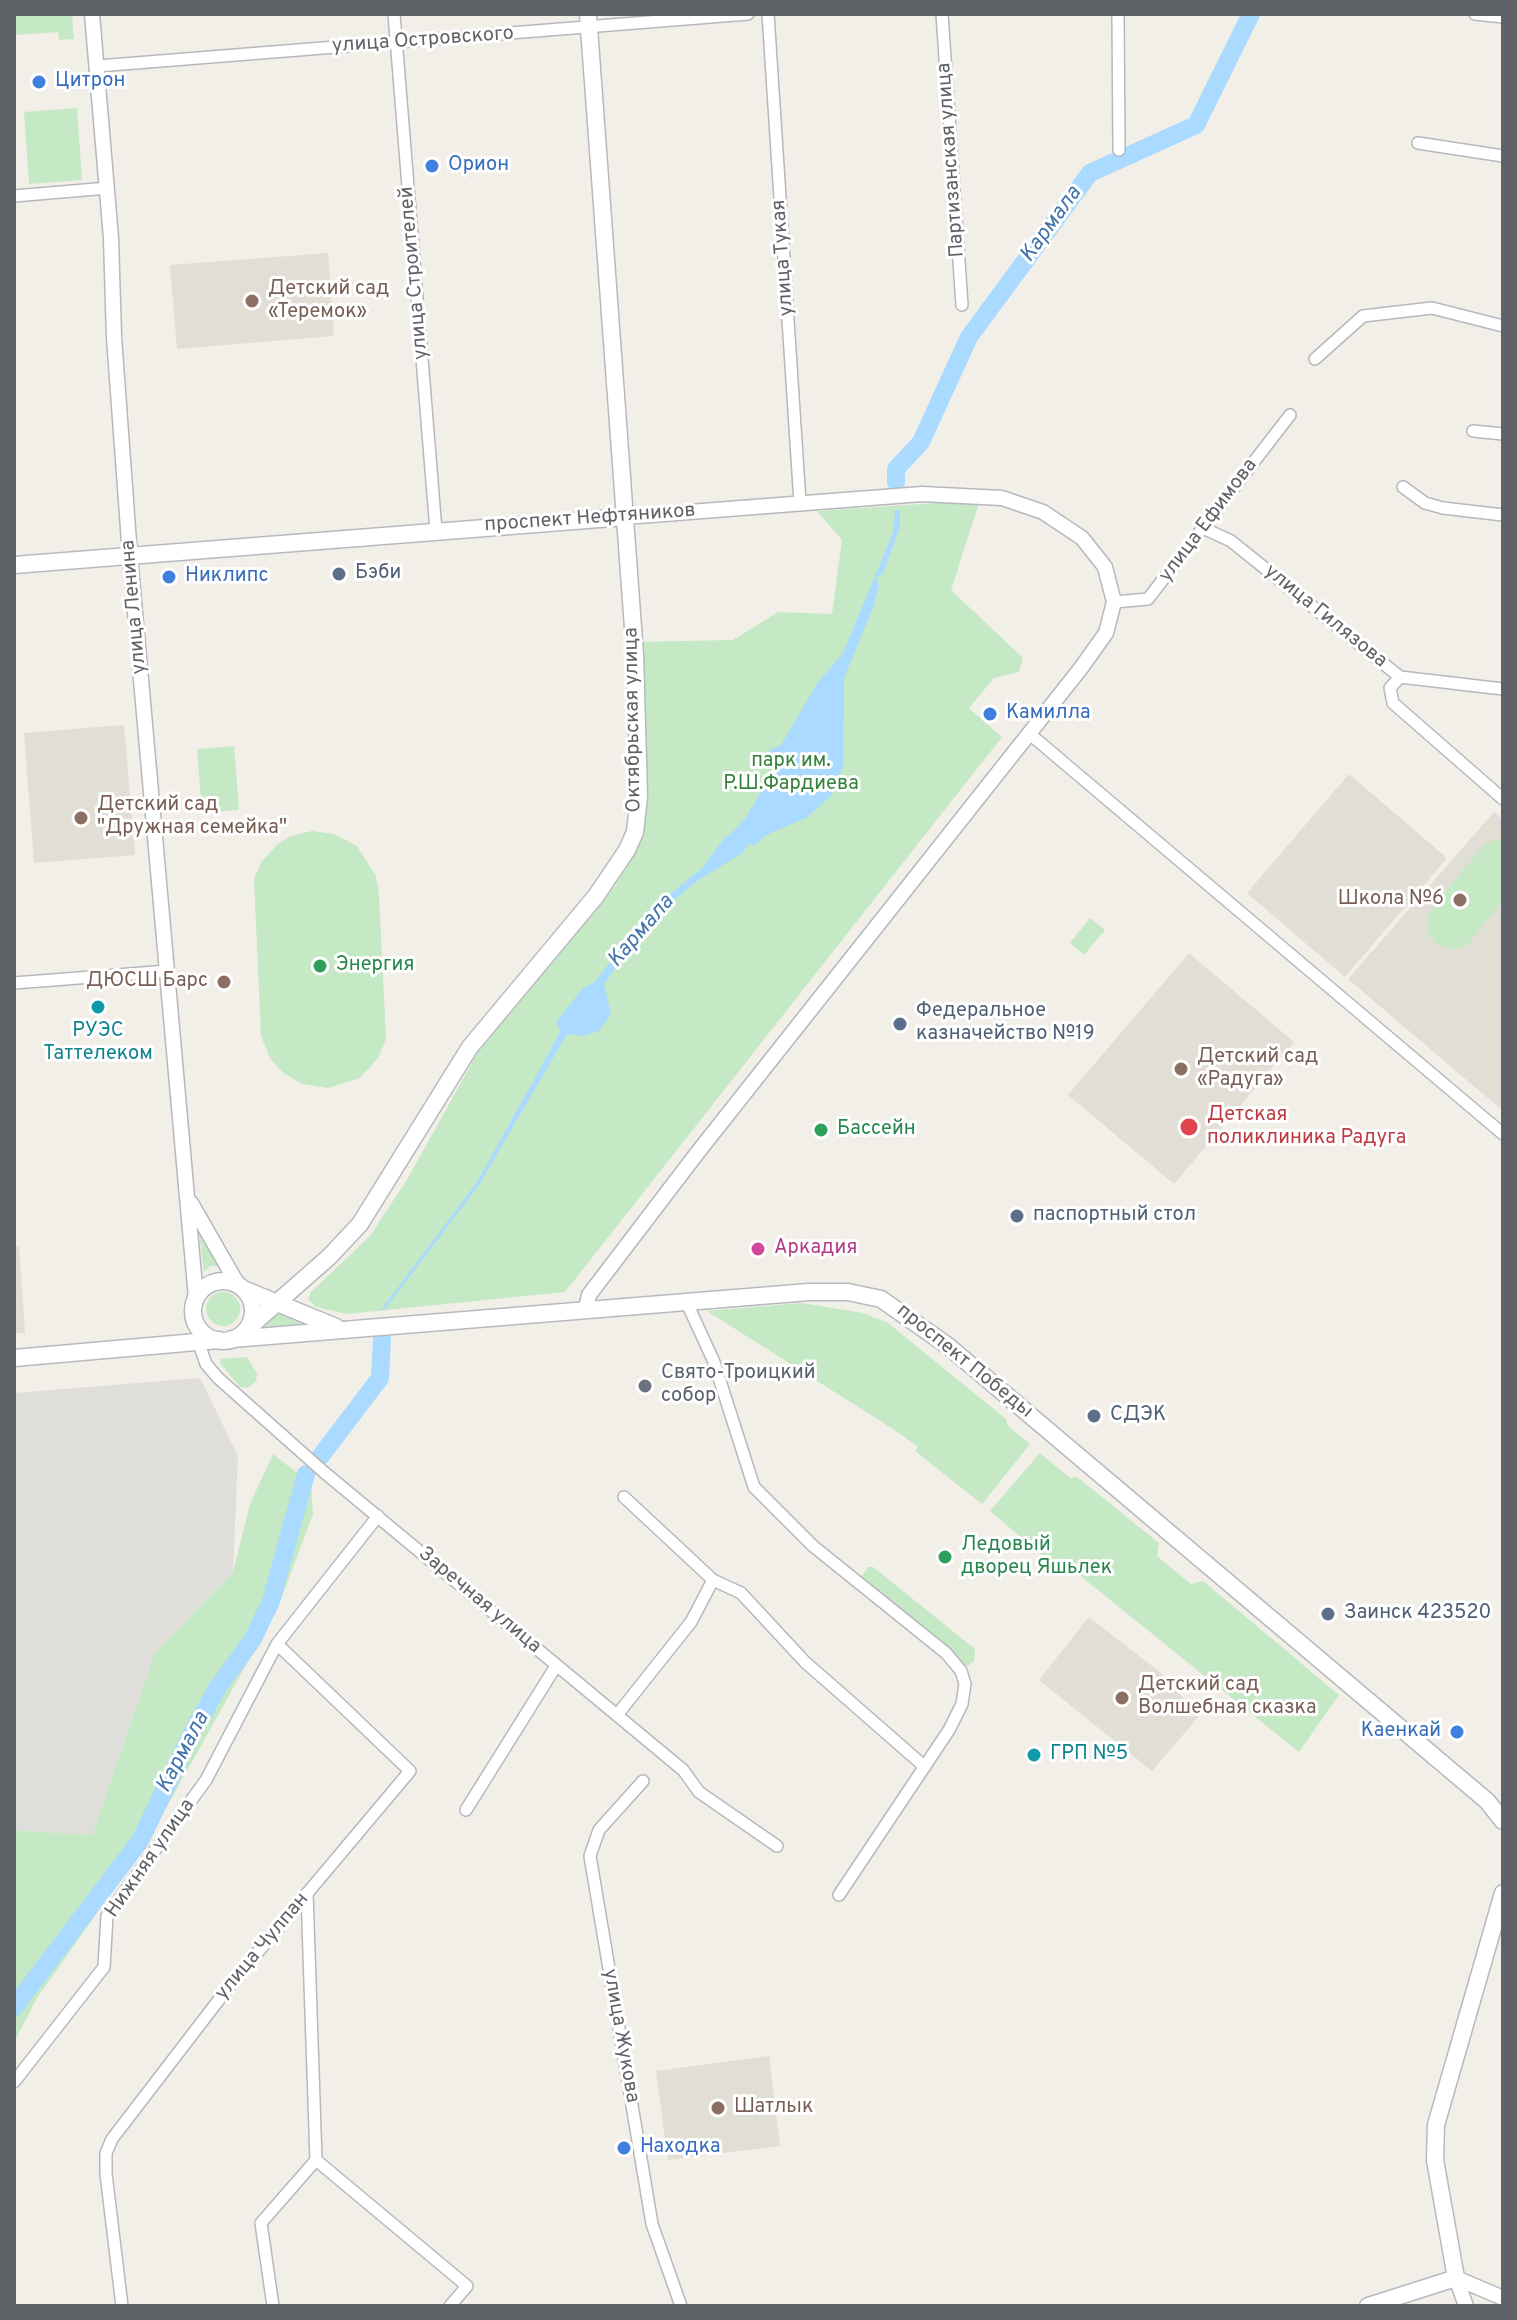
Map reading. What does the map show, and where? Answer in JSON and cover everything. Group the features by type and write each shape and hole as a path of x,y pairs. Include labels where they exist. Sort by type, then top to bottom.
{"main road":[{"name":"Октябрьская улица","path":"247,1329 360,1224 470,1047 596,896 627,850 636,824 639,797 635,655 589,21"},
{"name":"проспект Нефтяников","path":"14,565 625,517"},
{"path":"175,1342 195,1322 196,1298 214,1282 241,1287 341,1329"},
{"path":"195,1322 208,1336 225,1340 247,1329 253,1311 241,1287"},
{"name":"проспект Победы","path":"14,1358 586,1308 835,1291 871,1296 893,1304 948,1346 1467,1785 1503,1821"},
{"path":"1368,2306 1456,2278 1435,2160 1436,2125 1503,1893"}],"street":[{"name":"улица Ленина","path":"92,14 108,188 130,556 196,1298"},
{"name":"улица Строителей","path":"394,14 436,531"},
{"name":"улица Островского","path":"98,66 397,43 589,21 748,14"},
{"name":"улица Тукая","path":"768,14 800,503"},
{"name":"Партизанская улица","path":"942,14 962,305"},
{"path":"1118,14 1119,150"},
{"path":"1475,14 1503,17"},
{"path":"1418,143 1503,156"},
{"path":"14,196 108,188"},
{"path":"1315,359 1363,316 1432,308 1503,326"},
{"name":"улица Ефимова","path":"1114,602 1148,599 1290,415"},
{"path":"1473,431 1503,434"},
{"path":"1403,487 1425,503 1503,515"},
{"name":"проспект Нефтяников","path":"625,517 922,494 1002,498 1043,512 1082,538 1105,567 1114,602"},
{"name":"улица Гилязова","path":"1203,528 1231,541 1400,677 1503,689"},
{"path":"586,1308 589,1295 698,1152 1031,735 1102,640 1114,602"},
{"path":"1400,677 1389,691 1404,715 1503,799"},
{"path":"1031,735 1503,1134"},
{"path":"14,983 168,971"},
{"path":"189,1199 241,1287"},
{"path":"686,1301 714,1362 754,1487 813,1546 946,1653 961,1671 965,1696 949,1730 839,1895"},
{"name":"Заречная улица","path":"198,1341 206,1364 218,1378 325,1473 683,1770 699,1792 777,1846"},
{"path":"624,1497 713,1580 741,1593 805,1662 925,1767"},
{"name":"Нижняя улица","path":"14,2082 104,1967 107,1916 206,1780 277,1644 378,1516"},
{"path":"617,1715 691,1622 713,1580"},
{"name":"улица Чулпан","path":"122,2306 106,2174 106,2153 112,2139 231,1984 410,1771 277,1644"},
{"path":"466,1810 556,1666"},
{"name":"улица Жукова","path":"643,1781 599,1830 590,1856 652,2224 681,2306"},
{"path":"273,2306 261,2223 316,2160 307,1893"},
{"path":"316,2160 467,2286 450,2306"},
{"path":"1456,2278 1503,2298"},
{"path":"1456,2278 1466,2306"}],"shaded area":[{"name":"Детский сад «Теремок»","path":"328,253 334,336 177,349 170,265"},
{"name":"Детский сад \"Дружная семейка\"","path":"124,725 135,855 34,863 24,733"},
{"path":"1349,774 1447,858 1345,977 1247,893"},
{"name":"Школа №6","path":"1494,812 1503,820 1503,1111 1348,979"},
{"name":"Детский сад «Радуга»","path":"1189,953 1294,1042 1174,1184 1068,1095"},
{"path":"19,1245 25,1333 14,1333 14,1246"},
{"path":"200,1378 238,1456 233,1572 155,1653 92,1835 14,1830 14,1393"},
{"name":"Детский сад Волшебная сказка","path":"1089,1617 1161,1673 1199,1716 1152,1771 1039,1680"},
{"name":"Шатлык","path":"769,2056 780,2146 668,2160 656,2071"}],"green space":[{"path":"14,14 72,14 74,39 59,40 58,32 14,35"},
{"path":"77,108 82,180 29,184 24,112"},
{"name":"парк им. Р.Ш.Фардиева","path":"979,503 951,590 1023,658 1019,672 994,678 969,708 1002,737 565,1292 347,1314 316,1307 308,1299 311,1292 370,1236 408,1178 478,1052 616,885 641,840 648,790 633,642 733,640 778,612 832,614 842,540 817,511"},
{"path":"234,746 239,810 202,813 197,749"},
{"name":"Энергия","path":"312,831 334,834 357,846 376,876 379,895 386,1039 378,1058 360,1078 328,1088 302,1084 282,1072 270,1058 261,1036 254,879 262,861 278,844 291,836"},
{"path":"1503,839 1503,901 1468,944 1454,950 1437,945 1427,930 1428,914 1485,843"},
{"path":"1090,918 1105,930 1084,955 1070,943"},
{"path":"199,1232 219,1266 210,1266 204,1272"},
{"path":"223,1292 235,1297 240,1309 235,1321 223,1326 211,1321 206,1309 211,1297"},
{"path":"802,1303 863,1313 888,1323 1006,1419 1008,1426 1030,1444 982,1504 915,1451 918,1447 896,1431 707,1311"},
{"path":"280,1312 307,1326 261,1329"},
{"path":"247,1357 257,1374 256,1381 248,1388 240,1387 220,1363 221,1359"},
{"path":"1040,1453 1070,1478 1077,1477 1159,1543 1157,1556 1191,1584 1203,1581 1339,1695 1299,1752 1073,1570 1062,1572 990,1511"},
{"path":"273,1454 311,1484 313,1514 277,1610 147,1842 37,1998 14,2042 14,1830 92,1835 155,1653 233,1572 250,1504"},
{"path":"868,1567 873,1567 975,1649 974,1662 962,1668 860,1580"}],"water":[{"path":"895,510 900,510 900,527 883,573 876,578 879,586 872,610 844,678 843,767 831,796 806,818 766,835 754,846 750,843 742,853 694,883 647,924 604,984 611,1014 599,1031 583,1036 567,1034 479,1185 385,1309 381,1310 477,1182 560,1031 556,1022 583,988 595,982 644,916 702,868 726,836 745,819 775,768 769,750 781,745 817,684 843,653 893,533"}],"waterway":[{"name":"Кармала","path":"896,483 896,469 921,442 969,337 1090,173 1196,125 1251,14"},
{"name":"Кармала","path":"320,1457 380,1378 382,1338"},
{"name":"Кармала","path":"14,2007 140,1841 192,1733 218,1687 253,1639 271,1601 306,1474"}],"place":[{"name":"Цитрон","path":"39,82"},
{"name":"Орион","path":"432,166"},
{"name":"Детский сад «Теремок»","path":"252,301"},
{"name":"Бэби","path":"339,574"},
{"name":"Никлипс","path":"169,577"},
{"name":"Камилла","path":"990,714"},
{"name":"Детский сад \"Дружная семейка\"","path":"81,818"},
{"name":"Школа №6","path":"1460,900"},
{"name":"Энергия","path":"320,966"},
{"name":"ДЮСШ Барс","path":"224,982"},
{"name":"РУЭС Таттелеком","path":"98,1007"},
{"name":"Федеральное казначейство №19","path":"900,1024"},
{"name":"Детский сад «Радуга»","path":"1181,1069"},
{"name":"Детская поликлиника Радуга","path":"1189,1127"},
{"name":"Бассейн","path":"821,1130"},
{"name":"паспортный стол","path":"1017,1216"},
{"name":"Аркадия","path":"758,1249"},
{"name":"Свято-Троицкий собор","path":"645,1386"},
{"name":"СДЭК","path":"1094,1416"},
{"name":"Ледовый дворец Яшьлек","path":"945,1557"},
{"name":"Заинск 423520","path":"1328,1614"},
{"name":"Детский сад Волшебная сказка","path":"1122,1698"},
{"name":"Каенкай","path":"1457,1732"},
{"name":"ГРП №5","path":"1034,1755"},
{"name":"Шатлык","path":"718,2108"},
{"name":"Находка","path":"624,2148"}]}
